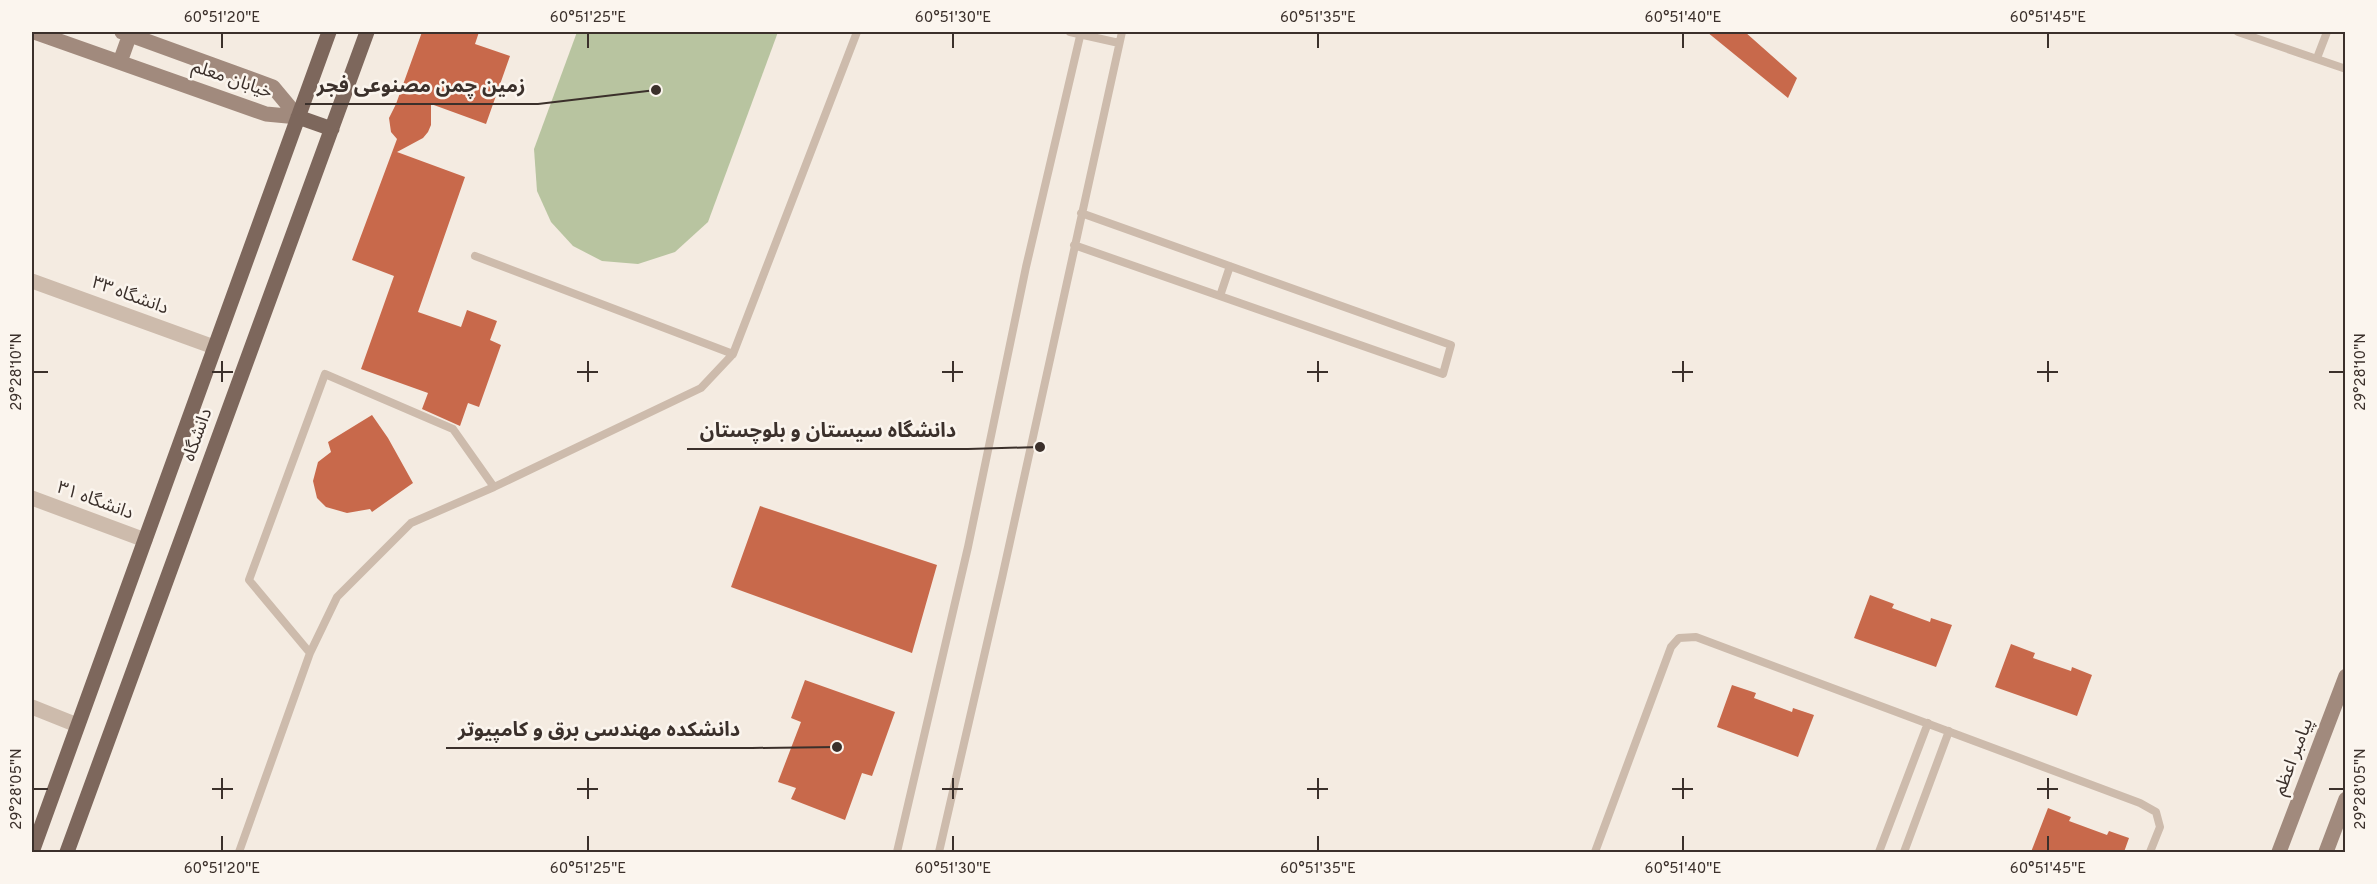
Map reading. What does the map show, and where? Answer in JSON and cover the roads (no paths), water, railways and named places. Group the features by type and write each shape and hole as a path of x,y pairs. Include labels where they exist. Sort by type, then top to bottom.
{"main road":[{"name":"خیابان معلم","path":"34,32 266,114 298,117"},
{"name":"دانشگاه","path":"32,852 329,32"},
{"name":"دانشگاه","path":"67,852 367,32"},
{"name":"خیابان معلم","path":"126,33 273,87 298,117"},
{"path":"120,62 126,33"},
{"path":"298,117 332,129"},
{"name":"پیامبر اعظم","path":"2279,852 2346,676"},
{"path":"2326,852 2343,817 2346,800"}],"street":[{"name":"دانشگاه ۳۳","path":"32,281 214,347"},
{"name":"دانشگاه ۳۱","path":"32,498 145,540"},
{"path":"32,707 78,725"}],"lane":[{"path":"239,852 310,653 337,597 411,523 494,487 701,388 733,354 857,32"},
{"path":"1070,32 1119,42"},
{"path":"939,852 1000,589 1122,32"},
{"path":"2238,32 2346,69"},
{"path":"2317,58 2328,32"},
{"path":"897,852 968,548 1026,267 1081,33"},
{"path":"1074,245 1443,374 1451,345 1081,213"},
{"path":"475,256 733,354"},
{"path":"1220,296 1230,266"},
{"path":"310,653 249,580 325,374 453,429 494,487"},
{"path":"1595,852 1671,647 1679,638 1696,637 2140,803 2156,812 2160,827 2150,852"},
{"path":"1879,852 1928,723"},
{"path":"1904,852 1949,731"}],"place":[{"name":"زمین چمن مصنوعی فجر","path":"656,90"},
{"name":"دانشگاه سیستان و بلوچستان","path":"1040,447"},
{"name":"دانشکده مهندسی برق و کامپیوتر","path":"837,747"}]}
